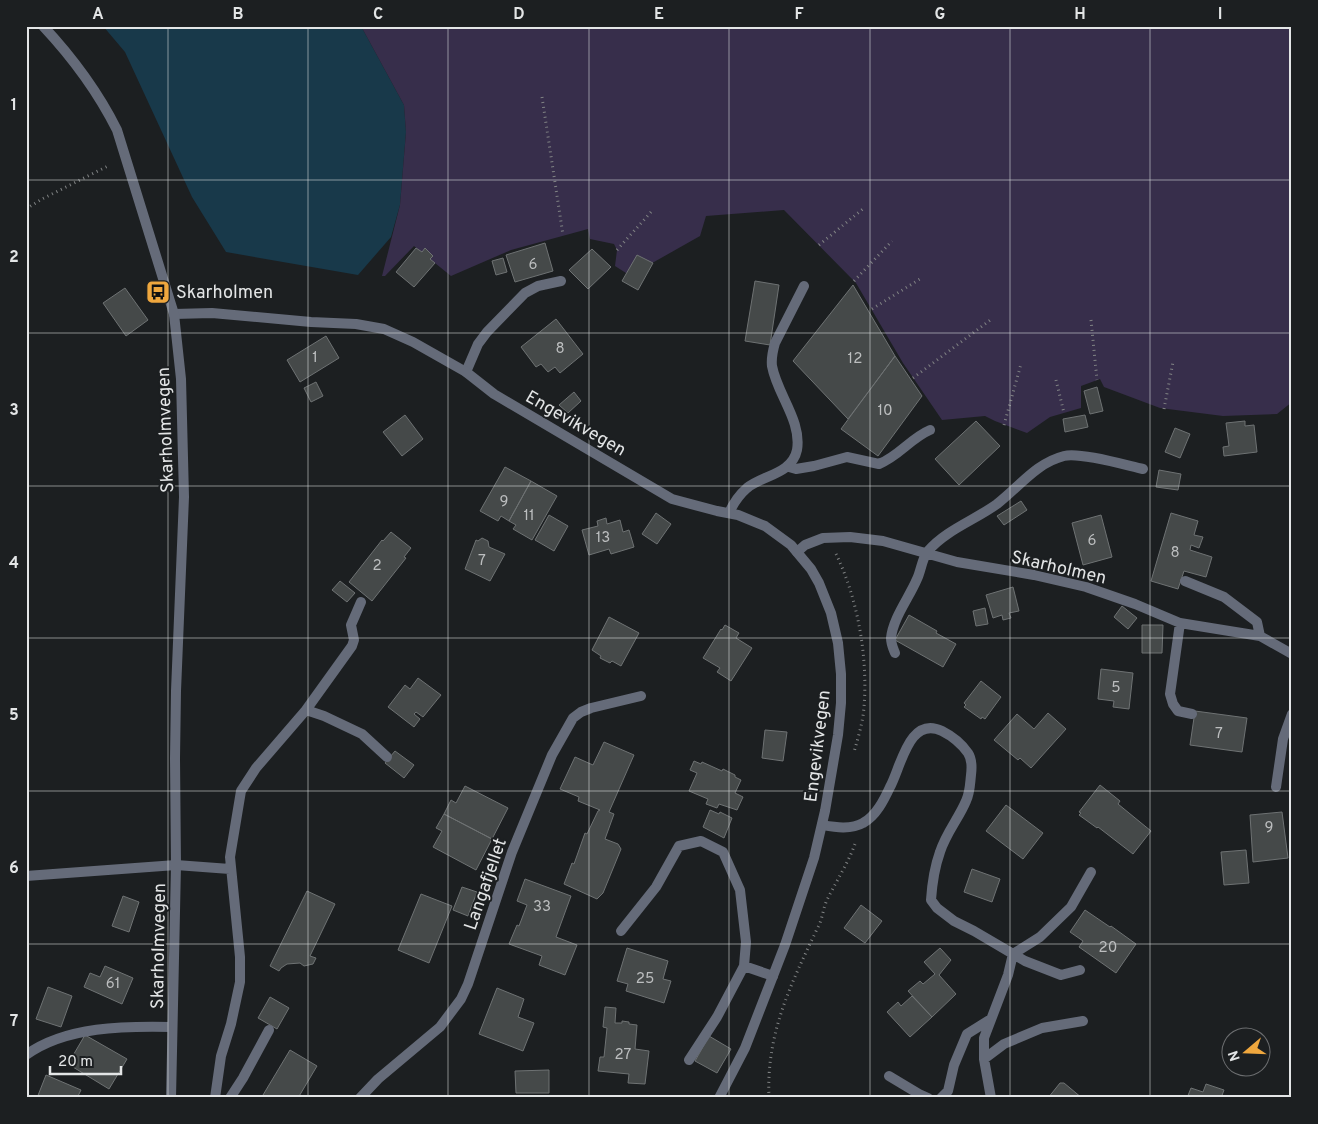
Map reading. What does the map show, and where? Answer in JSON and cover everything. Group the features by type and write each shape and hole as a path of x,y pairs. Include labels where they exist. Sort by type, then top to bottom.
{"street":[{"name":"Skarholmvegen","path":"43,26 91,85 117,130 174,314 181,379 184,497 174,758 176,865 172,1098"},
{"path":"466,372 478,344 525,293 538,286 562,281"},
{"path":"729,513 740,495 748,487 788,467 794,459 797,450 795,426 772,366 772,353 775,343 804,286"},
{"name":"Engevikvegen","path":"174,314 212,313 356,324 384,329 413,342 466,372 494,394 672,499 738,515 765,526 778,534 797,552 811,570 832,613 838,643 842,674 838,734 822,825 814,858 773,976 745,1048 719,1098"},
{"path":"788,467 814,466 847,457 879,464 887,461 921,434 930,430"},
{"path":"895,653 891,644 891,637 896,621 918,578 927,552 942,538 997,504 1024,479 1046,463 1066,456 1099,459 1143,469"},
{"name":"Skarholmen","path":"797,552 805,545 823,538 850,537 883,540 957,562 1034,575 1086,588 1136,604 1180,623 1260,636 1292,654"},
{"path":"1185,581 1224,597 1257,622 1260,636"},
{"path":"215,1098 221,1056 231,1024 240,982 236,906 230,857 241,791 256,768 306,710 352,646 354,640 351,625 361,602"},
{"path":"1180,623 1170,694 1173,704 1178,711 1192,714"},
{"name":"Langafjellet","path":"360,1098 378,1079 440,1027 461,999 512,852 552,755 572,718 591,708 641,696"},
{"path":"306,710 324,716 362,734 387,758"},
{"path":"1276,787 1283,739 1292,714"},
{"path":"862,824 875,813 891,787 910,740 919,731 926,728 937,728 948,734 959,742 970,757 972,766 970,789 966,801 940,851 931,900 937,908 954,921 1025,960 1061,975 1080,970"},
{"name":"Engevikvegen","path":"822,825 839,828 862,824"},
{"path":"621,931 656,887 679,846 701,841 723,852 740,890 746,942 744,966 718,1017 689,1060"},
{"name":"Skarholmvegen","path":"26,876 176,865"},
{"path":"176,865 230,869"},
{"path":"991,1098 984,1059 984,1038 1008,975 1013,954 1040,937 1071,907 1091,872"},
{"path":"744,966 773,976"},
{"path":"941,1098 948,1091 954,1065 967,1034 991,1019"},
{"path":"984,1059 1004,1044 1042,1028 1084,1021"},
{"name":"Skarholmvegen","path":"26,1055 53,1040 87,1031 129,1026 172,1027"},
{"path":"230,1098 269,1030"},
{"path":"889,1076 928,1098"}],"path":[{"path":"542,97 562,235"},
{"path":"26,209 126,157"},
{"path":"819,245 864,208"},
{"path":"617,250 651,212"},
{"path":"854,281 892,241"},
{"path":"872,310 920,279"},
{"path":"913,378 992,318"},
{"path":"1091,320 1096,380"},
{"path":"1164,409 1173,362"},
{"path":"1004,425 1021,364"},
{"path":"1056,380 1064,413"},
{"path":"769,1098 768,1084 772,1045 780,1013 801,961 820,925 826,901 850,856 862,824"}],"shaded area":[{"path":"103,26 361,26 404,105 406,132 400,205 391,237 358,275 226,252 192,197 125,52"},
{"path":"361,26 1292,26 1292,402 1277,414 1223,416 1160,408 1104,387 1100,379 1081,386 1081,408 1050,417 1027,433 985,416 942,420 903,363 856,283 784,210 706,216 700,236 654,262 626,273 615,266 617,250 614,244 590,239 588,229 511,250 451,276 414,246 385,276 382,276 400,205 406,132 404,105"}],"building":[{"path":"545,243 553,271 515,282 506,255"},
{"path":"416,248 422,252 425,248 433,256 430,259 435,263 414,287 396,272"},
{"path":"592,249 611,267 588,289 569,270"},
{"path":"637,255 653,263 638,290 622,281"},
{"path":"503,258 507,272 496,275 492,261"},
{"path":"755,281 779,285 770,345 745,341"},
{"path":"853,285 895,356 848,419 793,361"},
{"path":"125,288 148,320 126,336 103,303"},
{"path":"556,319 583,354 560,373 555,367 548,372 541,364 536,367 521,347"},
{"path":"326,336 339,358 300,382 287,360"},
{"path":"895,356 922,396 878,456 841,429"},
{"path":"316,382 323,396 311,402 304,388"},
{"path":"1097,387 1103,411 1090,414 1084,391"},
{"path":"574,392 581,401 568,413 559,405"},
{"path":"405,415 423,439 402,456 383,432"},
{"path":"1085,415 1088,427 1065,432 1063,419"},
{"path":"976,421 1000,446 959,485 935,459"},
{"path":"1245,421 1245,426 1254,425 1257,452 1224,456 1223,447 1229,446 1226,423"},
{"path":"1175,428 1190,434 1180,458 1165,452"},
{"path":"505,467 531,481 509,521 501,516 498,521 480,511"},
{"path":"1159,470 1181,474 1178,490 1156,487"},
{"path":"531,481 557,496 532,540 513,529 516,525 509,521"},
{"path":"1021,501 1027,510 1004,525 997,516"},
{"path":"656,513 671,524 657,544 642,534"},
{"path":"1171,513 1198,521 1194,535 1203,537 1199,548 1191,545 1190,550 1212,557 1206,577 1184,571 1178,589 1151,581"},
{"path":"549,515 568,526 554,551 535,540"},
{"path":"1101,515 1112,557 1083,565 1072,523"},
{"path":"606,518 607,524 620,520 623,532 629,530 634,547 611,554 609,549 589,555 582,530 598,526 597,521"},
{"path":"391,532 411,548 404,557 406,558 372,601 349,582 382,540"},
{"path":"482,538 488,541 489,547 505,554 490,581 465,569 476,540 478,541"},
{"path":"340,581 355,593 347,602 332,590"},
{"path":"1013,587 1019,611 1009,613 1011,618 1003,620 1002,615 993,618 986,595"},
{"path":"1122,606 1137,618 1128,629 1114,617"},
{"path":"985,608 988,624 976,626 973,611"},
{"path":"909,615 956,644 943,667 895,640"},
{"path":"609,617 639,633 621,666 600,658 601,656 592,650"},
{"path":"725,625 739,633 736,638 752,648 731,681 717,672 720,668 703,658"},
{"path":"1142,625 1163,625 1162,653 1142,653"},
{"path":"1101,669 1133,673 1129,709 1113,707 1114,701 1098,699"},
{"path":"418,678 441,695 423,717 416,712 414,714 420,719 414,727 388,707 405,685 410,689"},
{"path":"981,681 1001,697 985,719 982,717 981,719 964,707 966,705 964,703"},
{"path":"1195,711 1247,718 1242,752 1190,745"},
{"path":"1048,713 1066,729 1031,768 994,740 1017,714 1034,729"},
{"path":"765,730 787,732 783,761 762,758"},
{"path":"604,742 634,755 609,812 614,814 605,839 618,844 621,849 603,893 597,899 564,884 572,863 574,864 585,833 587,834 600,810 578,801 579,797 560,789 575,757 593,765"},
{"path":"395,751 414,765 404,778 385,763"},
{"path":"694,761 701,764 702,762 722,771 723,769 741,780 735,793 743,797 737,810 719,804 717,808 706,804 708,799 689,791 697,773 690,770"},
{"path":"1100,785 1120,801 1118,804 1151,831 1133,854 1079,815 1081,813 1079,812"},
{"path":"465,786 508,808 492,839 444,814 451,800 456,803"},
{"path":"1006,805 1043,833 1023,859 986,831"},
{"path":"710,810 719,814 720,812 732,818 724,838 703,827"},
{"path":"1282,812 1288,858 1253,862 1250,815"},
{"path":"444,814 492,839 476,870 433,847 442,831 436,828"},
{"path":"1246,850 1249,883 1224,885 1221,852"},
{"path":"972,869 1000,879 992,902 964,892"},
{"path":"525,879 571,896 556,937 577,945 565,975 539,965 542,956 509,944 517,925 519,926 527,905 517,901"},
{"path":"462,887 477,892 468,916 453,910"},
{"path":"307,891 335,904 310,956 316,958 313,964 304,966 300,963 287,964 279,971 270,966"},
{"path":"421,894 452,906 429,963 398,950"},
{"path":"123,896 139,902 129,932 112,926"},
{"path":"861,905 882,921 865,943 844,928"},
{"path":"1085,910 1136,944 1116,973 1079,947 1083,941 1070,932"},
{"path":"627,948 668,961 663,979 671,981 664,1003 626,991 628,984 617,981"},
{"path":"940,948 951,960 939,975 956,994 932,1017 908,991 920,981 923,984 935,974 924,962"},
{"path":"105,966 133,978 122,1004 84,987 90,973 100,977"},
{"path":"48,987 72,996 61,1027 36,1019"},
{"path":"497,988 524,999 518,1017 534,1023 523,1051 479,1034"},
{"path":"912,996 932,1017 910,1037 887,1012 898,1002 901,1006"},
{"path":"270,997 289,1008 277,1029 258,1018"},
{"path":"605,1007 616,1008 615,1023 622,1023 622,1021 637,1025 635,1049 649,1051 645,1084 628,1083 629,1074 598,1071 600,1057 604,1057 607,1028 603,1027"},
{"path":"85,1035 127,1059 109,1089 68,1064"},
{"path":"709,1036 731,1049 717,1073 695,1061"},
{"path":"290,1050 317,1066 298,1098 268,1098 263,1095"},
{"path":"549,1070 549,1093 516,1093 515,1071"},
{"path":"46,1075 81,1090 77,1098 37,1098"},
{"path":"1060,1083 1064,1083 1082,1098 1048,1098"},
{"path":"1206,1084 1224,1090 1221,1098 1187,1098 1191,1088 1203,1092"}],"place":[{"name":"Skarholmen","path":"158,292"}]}
